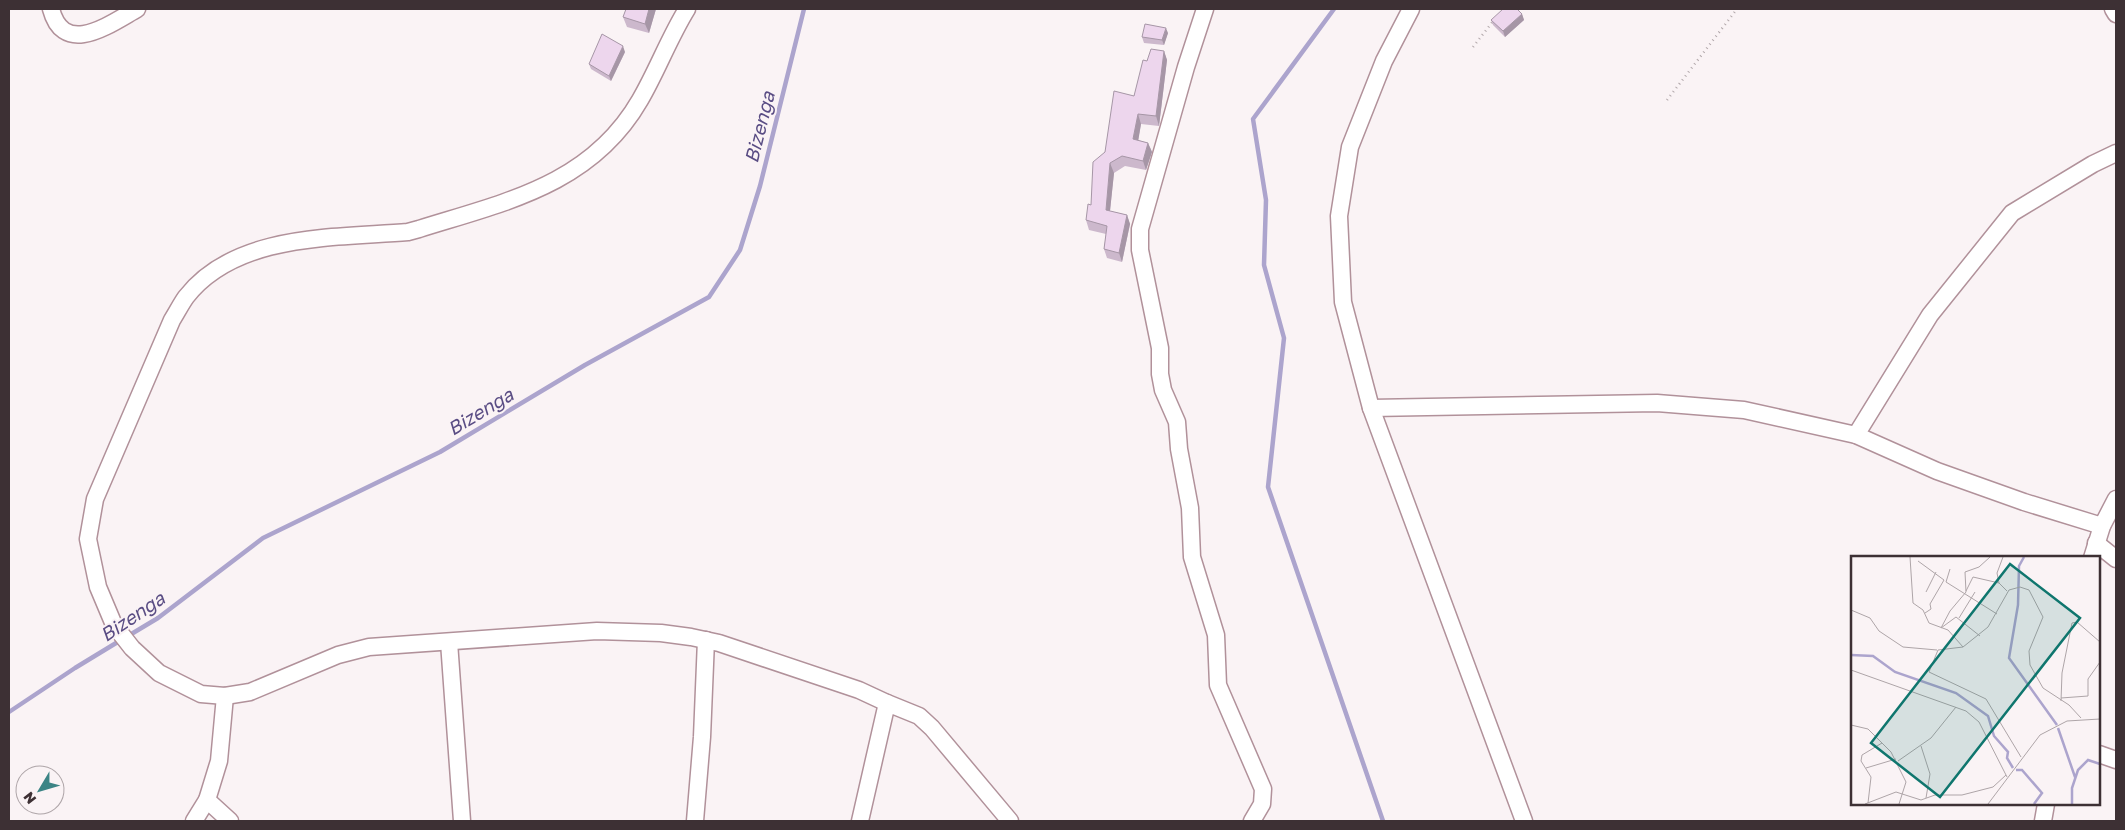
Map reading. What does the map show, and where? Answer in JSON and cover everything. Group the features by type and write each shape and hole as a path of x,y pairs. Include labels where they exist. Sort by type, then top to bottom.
{"street":[{"path":"51,9 56,23 61,28 79,35 103,28 137,9"},
{"path":"687,9 640,101 626,122 586,163 562,178 538,190 408,232 289,242 252,252 229,261 208,276 187,296 172,320 95,499 88,539 98,587 114,625 132,648 160,673 201,694 225,696 250,692 338,655 383,646 597,631 662,633 706,640 850,687 919,716 932,728 1010,821"},
{"path":"1205,9 1161,153 1140,229 1139,239 1147,290 1160,348 1160,374 1163,390 1177,422 1179,449 1190,508 1192,557 1216,635 1218,685 1263,790 1262,804 1252,821"},
{"path":"1410,9 1384,61 1350,147 1339,216 1343,302 1371,408 1524,821"},
{"path":"2113,9 2116,14"},
{"path":"1856,435 1930,315 2012,213 2093,164 2116,154"},
{"path":"1371,408 1657,403 1744,410 1856,435 1937,471 2024,502 2102,526"},
{"path":"2116,499 2102,526 2094,550 2116,560"},
{"path":"695,821 702,738 706,640"},
{"path":"449,642 462,821"},
{"path":"194,821 207,800 219,761 225,696"},
{"path":"860,821 887,703"},
{"path":"2100,754 2116,760"},
{"path":"207,800 230,821"},
{"path":"2043,821 2046,805"}],"path":[{"path":"1667,100 1738,9"},
{"path":"1473,47 1498,15"}],"building":[{"path":"626,9 649,9 645,24 623,17"},
{"path":"1503,9 1517,9 1522,14 1503,31 1491,20"},
{"path":"1145,24 1166,28 1162,40 1142,37"},
{"path":"602,34 623,46 609,76 589,64"},
{"path":"1151,49 1164,51 1156,116 1138,114 1133,139 1148,143 1143,161 1122,156 1110,163 1106,210 1127,215 1119,253 1104,249 1107,226 1086,220 1088,204 1091,205 1093,162 1105,152 1114,91 1134,96 1143,60 1147,61"}],"waterway":[{"name":"Bizenga","path":"128,636 158,618 263,538 440,452 585,365 709,297 740,250 760,186 804,9"},
{"path":"1334,9 1253,119 1266,200 1264,265 1284,338 1268,487 1383,821"},
{"name":"Bizenga","path":"9,712 121,640"}]}
